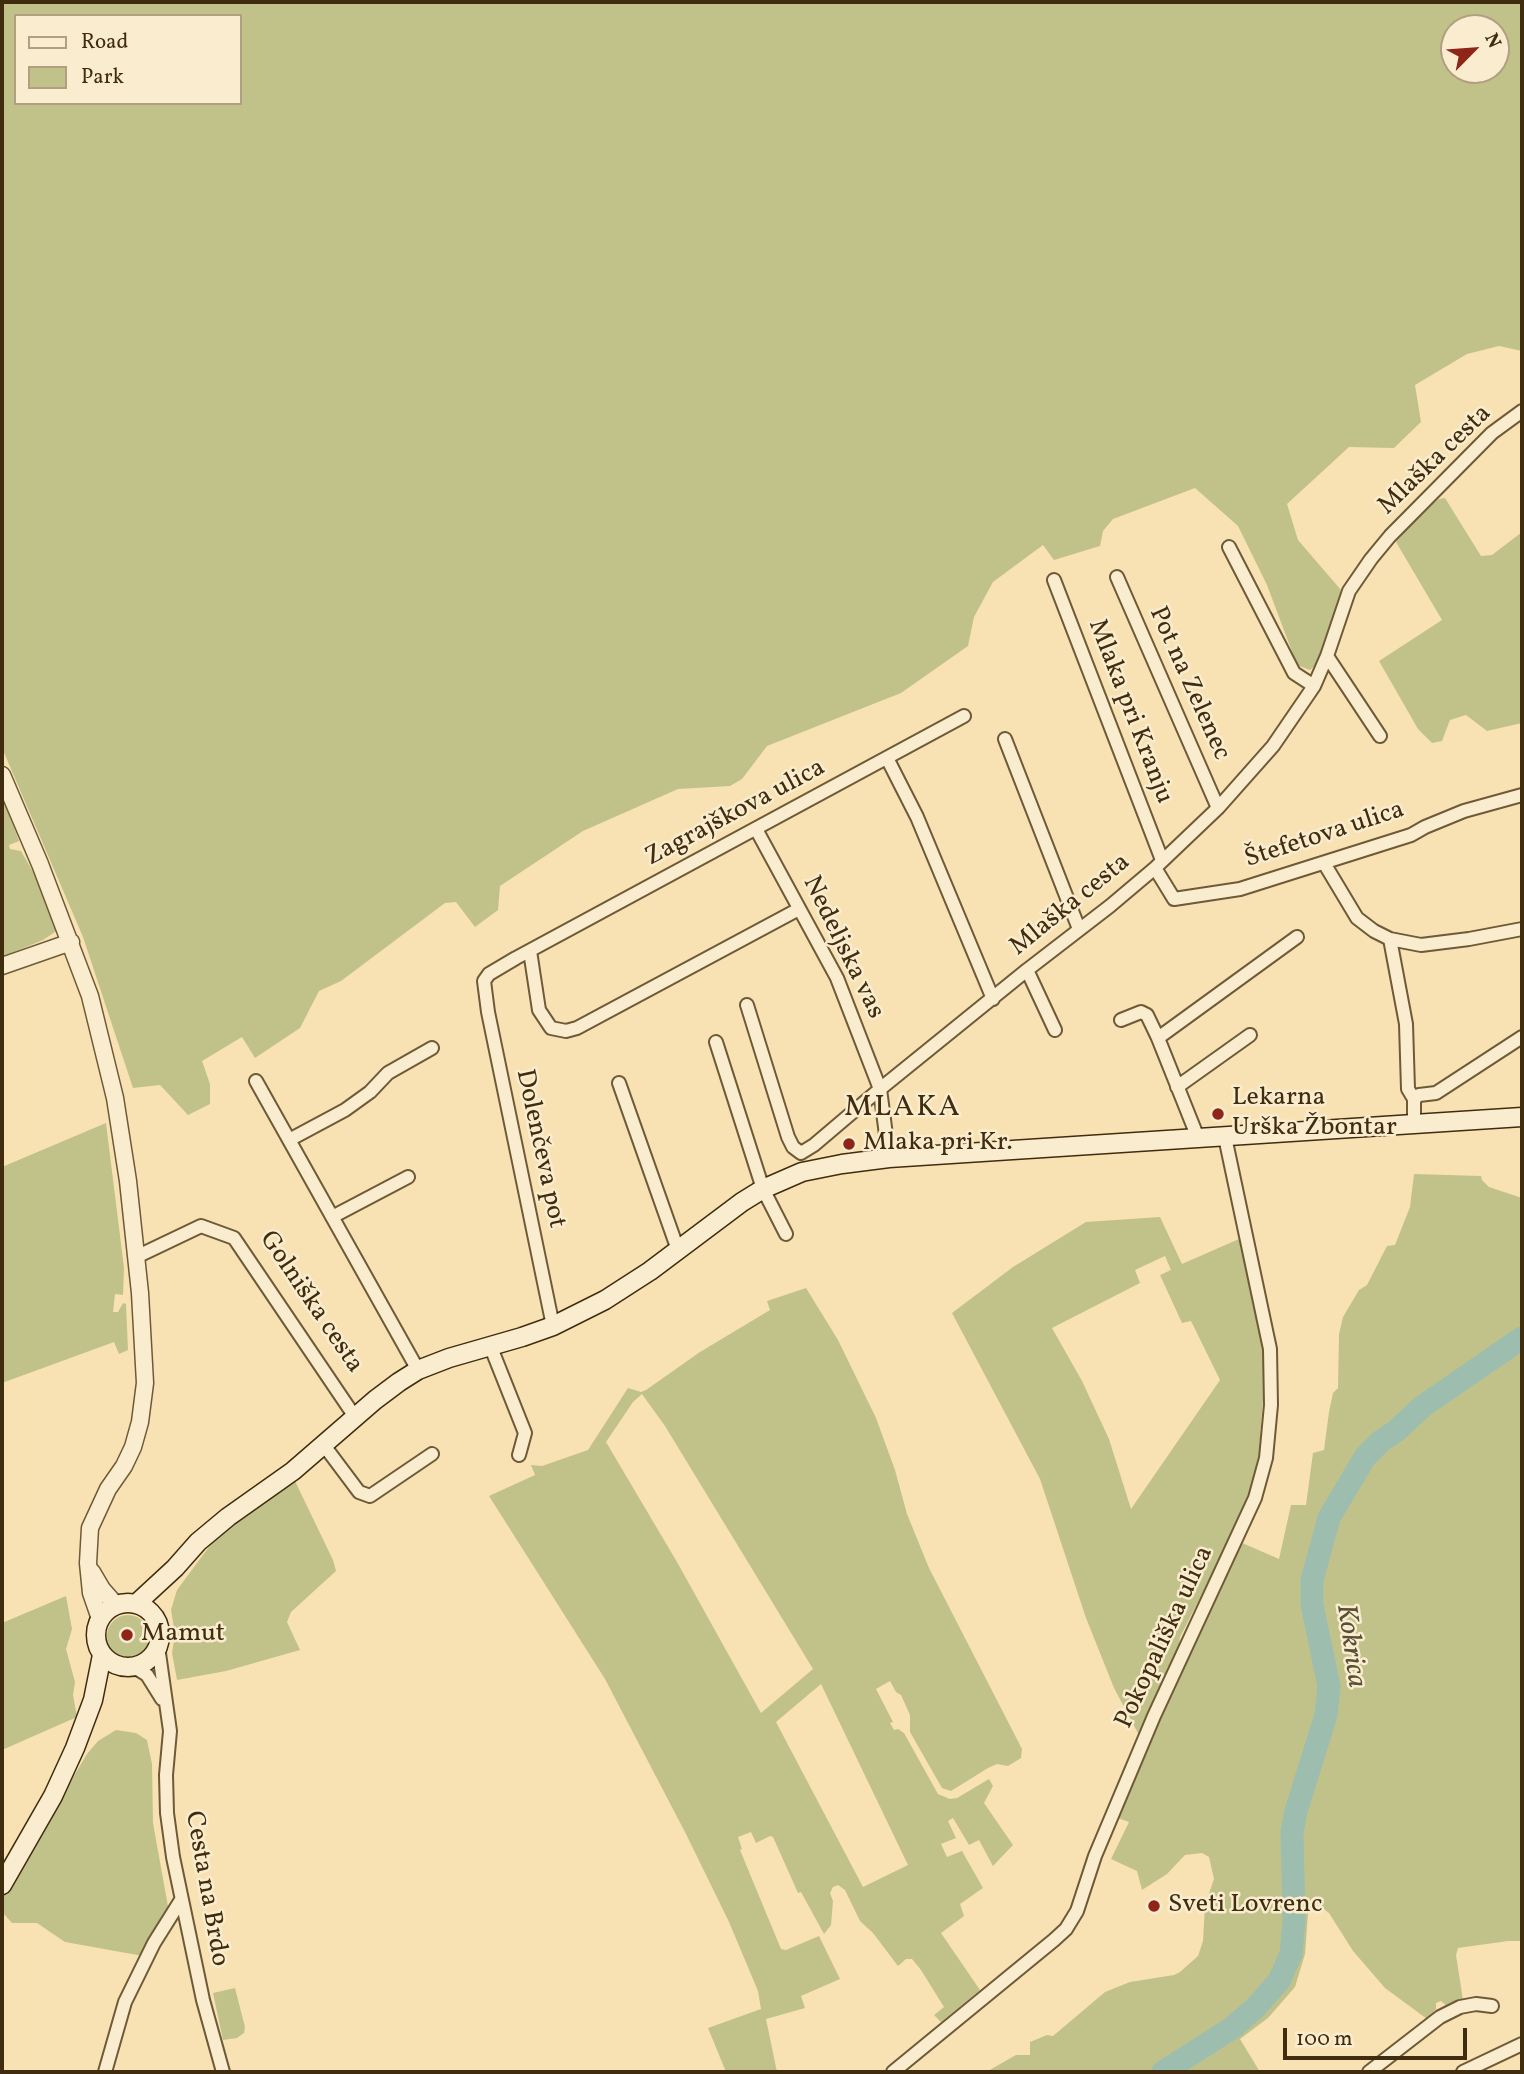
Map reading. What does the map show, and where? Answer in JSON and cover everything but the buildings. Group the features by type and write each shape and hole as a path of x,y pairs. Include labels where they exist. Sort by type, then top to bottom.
{"main road":[{"name":"Golniška cesta","path":"175,1568 198,1542 228,1517 293,1471 383,1394 418,1370 490,1345 522,1338 605,1300 763,1189 793,1175 888,1158 1522,1116"},
{"path":"136,1604 175,1568"},
{"path":"153,1615 175,1568"},
{"path":"2,1885 53,1796 85,1724 107,1686 128,1667 145,1662 158,1646 160,1635 153,1615 136,1604 116,1605 106,1610 96,1631 97,1644 102,1655 111,1663 128,1667"},
{"path":"85,1724 102,1655"}],"street":[{"name":"Mlaška cesta","path":"880,1089 1158,864 1218,808 1273,746 1314,686 1349,591 1377,551 1492,433 1522,411"},
{"path":"1229,547 1294,673 1314,686"},
{"name":"Pot na Zelenec","path":"1117,577 1218,808"},
{"name":"Mlaka pri Kranju","path":"1054,580 1158,864"},
{"path":"1327,656 1380,736"},
{"name":"Zagrajškova ulica","path":"484,981 489,974 530,951 964,716"},
{"path":"1005,739 1079,929"},
{"path":"887,758 916,817 993,999"},
{"path":"2,775 71,942 90,996 115,1098 128,1181 145,1384 140,1422 129,1456 108,1489 90,1528 88,1563 91,1593 100,1619"},
{"name":"Štefetova ulica","path":"1158,864 1174,899 1240,889 1411,835 1464,811 1522,795"},
{"name":"Nedeljska vas","path":"756,829 837,978 880,1089"},
{"path":"1324,863 1357,918 1390,939 1421,945 1522,929"},
{"path":"530,951 539,1010 551,1028 566,1031 589,1022 799,909"},
{"path":"1158,1038 1297,937"},
{"path":"1390,939 1406,1024 1408,1089 1414,1099 1414,1124"},
{"path":"2,966 71,942"},
{"path":"1027,970 1055,1030"},
{"name":"Dolenčeva pot","path":"484,981 490,1025 553,1326"},
{"path":"747,1005 789,1137 797,1152 805,1151 814,1145 880,1089"},
{"path":"1121,1020 1141,1012 1147,1015 1198,1138"},
{"path":"1177,1087 1250,1035"},
{"path":"1414,1099 1436,1093 1522,1037"},
{"path":"716,1042 763,1189 786,1234"},
{"path":"289,1140 345,1110 370,1092 388,1073 432,1048"},
{"path":"256,1081 418,1370"},
{"path":"620,1083 678,1250"},
{"path":"880,1089 888,1158"},
{"name":"Pokopališka ulica","path":"893,2072 1054,1940 1077,1911 1095,1856 1149,1728 1255,1498 1266,1458 1271,1405 1270,1349 1225,1137"},
{"path":"332,1217 408,1177"},
{"name":"Golniška cesta","path":"136,1257 201,1226 234,1238 355,1417"},
{"path":"490,1345 525,1433 519,1455"},
{"path":"323,1444 359,1492 370,1496 432,1454"},
{"path":"88,1563 102,1589 116,1605"},
{"name":"Cesta na Brdo","path":"158,1646 168,1712 167,1812 181,1900 209,2028 223,2072"},
{"path":"128,1667 147,1675 156,1686 168,1712"},
{"path":"105,2072 125,2002 181,1900"},
{"path":"1369,2072 1440,2017 1460,2007 1476,2004 1492,2006"},
{"path":"1463,2072 1522,2044"}],"green space":[{"path":"2,2 1522,2 1522,351 1499,346 1467,354 1415,385 1421,422 1394,448 1349,447 1287,504 1298,540 1341,590 1323,659 1310,670 1297,665 1267,585 1238,526 1195,488 1113,519 1103,531 1100,546 1054,560 1043,545 993,582 974,617 968,646 901,693 767,746 742,779 730,786 678,789 583,831 500,886 498,910 475,927 456,902 445,903 341,981 319,991 300,1028 255,1058 242,1037 202,1061 210,1084 210,1104 188,1115 160,1085 133,1088 83,937 2,748"},
{"path":"1445,498 1481,556 1492,555 1522,532 1522,723 1487,731 1466,715 1450,720 1442,741 1432,743 1418,729 1379,661 1442,620 1396,542 1419,514 1439,499"},
{"path":"2,794 19,841 9,845 10,849 21,851 40,884 58,930 43,940 2,957"},
{"path":"106,1123 124,1268 123,1295 115,1294 113,1312 118,1312 123,1303 126,1304 128,1350 119,1354 114,1342 2,1383 2,1167"},
{"path":"1414,1174 1481,1176 1489,1187 1522,1198 1522,1943 1508,1941 1458,1948 1456,1955 1463,2000 1448,2007 1441,2001 1436,2003 1436,2009 1427,2019 1385,1988 1353,1951 1329,1913 1316,1903 1308,1914 1305,1954 1295,1987 1268,2018 1240,2039 1260,2072 1171,2072 1241,2028 1261,2011 1277,1992 1292,1961 1298,1937 1295,1861 1297,1815 1307,1785 1317,1770 1314,1763 1329,1715 1334,1688 1331,1665 1315,1605 1328,1556 1331,1530 1338,1509 1369,1456 1426,1408 1440,1400 1442,1395 1437,1394 1419,1403 1391,1432 1368,1448 1321,1520 1313,1543 1307,1574 1307,1601 1320,1644 1325,1714 1289,1830 1290,1924 1286,1952 1278,1974 1253,2005 1223,2029 1156,2072 986,2072 1016,2055 1030,2055 1030,2042 1047,2035 1053,2036 1105,1992 1130,1982 1174,1975 1198,1956 1203,1941 1205,1905 1214,1879 1209,1857 1202,1853 1185,1855 1167,1874 1142,1890 1137,1871 1111,1859 1129,1822 1115,1817 1240,1542 1279,1559 1291,1505 1306,1505 1313,1453 1324,1450 1333,1393 1338,1388 1339,1334 1343,1317 1359,1290 1367,1285 1387,1246 1395,1245 1410,1207"},
{"path":"1160,1217 1182,1264 1239,1239 1262,1336 1265,1373 1258,1464 1246,1508 1180,1637 1178,1652 1140,1737 1114,1688 1086,1618 1040,1479 952,1313 1013,1267 1086,1222","holes":["1165,1256 1171,1270 1160,1275 1182,1323 1191,1321 1220,1380 1131,1509 1109,1439 1082,1381 1052,1328 1140,1283 1135,1270"]},
{"path":"806,1288 838,1340 876,1418 895,1470 907,1514 929,1568 1022,1749 1021,1758 1008,1766 997,1764 951,1791 942,1788 910,1732 910,1715 901,1695 890,1681 876,1689 893,1722 890,1723 894,1730 898,1729 904,1733 938,1794 950,1799 957,1798 989,1779 993,1786 984,1803 1013,1845 993,1866 979,1840 969,1845 953,1818 948,1821 956,1838 941,1844 947,1857 962,1851 983,1888 960,1904 964,1916 941,1933 980,1990 941,2022 934,2015 944,2007 921,1970 912,1959 906,1959 898,1966 873,1933 860,1921 845,1890 838,1885 833,1887 830,1893 833,1901 831,1925 824,1934 801,1892 798,1893 773,1837 756,1843 751,1832 738,1837 742,1849 740,1850 781,1949 786,1950 819,1936 840,1979 801,1996 805,2008 766,2019 777,2072 726,2072 708,2028 761,2009 758,1991 729,1922 686,1834 605,1679 489,1496 535,1475 531,1465 542,1466 588,1450 628,1388 641,1392 646,1390 700,1352 770,1310 767,1301","holes":["642,1394 665,1426 813,1669 761,1713 606,1442 633,1402","821,1684 908,1865 863,1887 776,1722"]},
{"path":"294,1479 336,1571 291,1612 287,1622 300,1650 226,1671 177,1680 172,1653 175,1634 171,1610 177,1590 214,1540"},
{"path":"66,1596 72,1629 66,1649 75,1682 73,1695 77,1717 2,1750 2,1623"},
{"path":"128,1615 143,1621 149,1636 143,1651 128,1657 113,1651 107,1636 113,1621"},
{"path":"116,1730 136,1733 147,1740 152,1764 153,1823 169,1912 143,1956 65,1942 37,1923 12,1923 2,1912 2,1897 87,1754 98,1741"},
{"path":"235,1988 245,2027 244,2033 237,2038 223,2040 213,1993"}],"waterway":[{"name":"Kokrica","path":"1163,2072 1232,2028 1256,2007 1279,1981 1291,1954 1294,1920 1292,1832 1326,1715 1329,1686 1312,1605 1312,1580 1329,1518 1365,1457 1381,1441 1423,1406 1522,1338"}],"place":[{"name":"Lekarna Urška Žbontar","path":"1218,1114"},
{"name":"Mlaka pri Kr.","path":"849,1144"},
{"name":"Mamut","path":"127,1635"},
{"name":"Sveti Lovrenc","path":"1154,1906"}],"district":[{"name":"MLAKA","path":"903,1109"}]}
